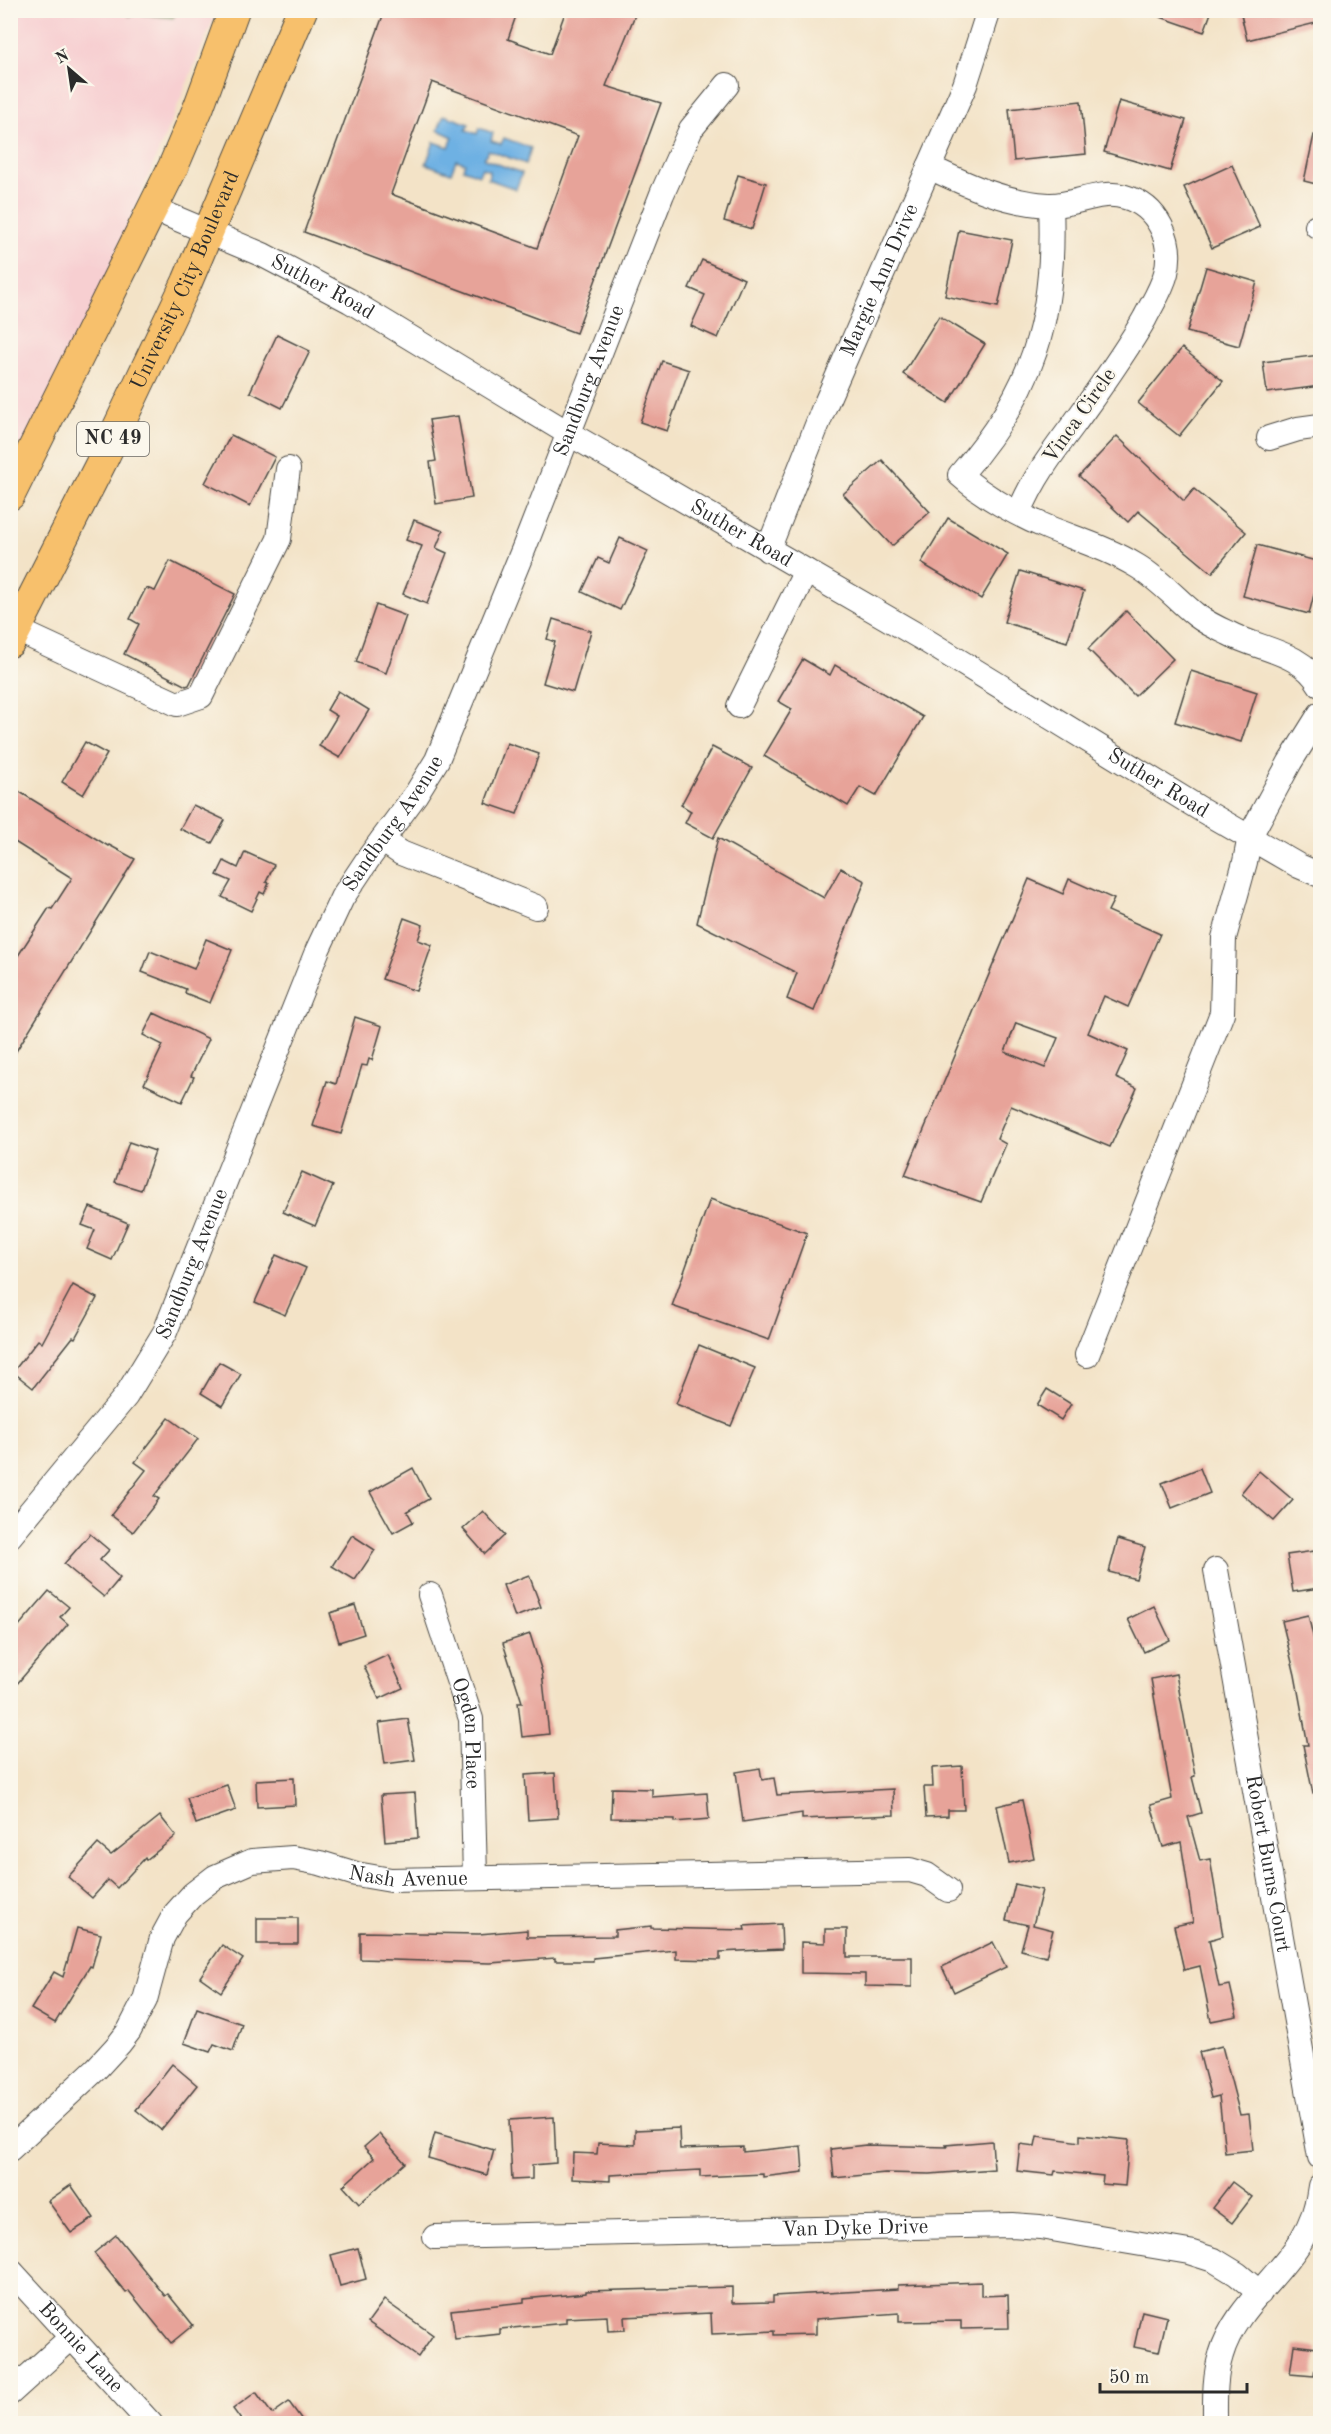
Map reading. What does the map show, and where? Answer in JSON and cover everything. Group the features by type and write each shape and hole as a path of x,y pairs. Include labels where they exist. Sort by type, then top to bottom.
{"main road":[{"name":"NC 49","path":"10,495 153,209 199,106 234,10"},
{"name":"University City Boulevard","path":"14,636 108,449 187,282 302,10"}],"street":[{"name":"Margie Ann Drive","path":"768,550 824,410 968,77 989,10"},
{"name":"Sandburg Avenue","path":"10,1536 126,1396 165,1332 318,949 342,898 416,794 437,760 662,194 691,129 727,85"},
{"name":"Vinca Circle","path":"929,167 1003,198 1051,206 1110,195 1132,199 1144,206 1161,227 1167,239 1169,254 1166,274 1156,298 1126,351 1027,493 1019,513"},
{"path":"1051,206 1053,243 1049,297 1038,346 1005,414 978,454 960,475 990,498 1050,529 1079,538 1137,566 1159,582 1198,617 1230,635 1289,657 1316,676 1320,685"},
{"name":"Suther Road","path":"153,209 263,255 350,301 568,433 806,571 994,690 1299,866 1320,875"},
{"path":"1269,438 1298,429 1320,426"},
{"path":"14,636 177,704 201,696 279,539 288,469"},
{"path":"739,706 806,571"},
{"path":"1087,1355 1222,1013 1224,938 1250,836 1290,762 1320,714"},
{"path":"382,840 401,853 536,907"},
{"name":"Robert Burns Court","path":"1216,1570 1320,2157"},
{"name":"Ogden Place","path":"430,1595 471,1719 475,1877"},
{"name":"Nash Avenue","path":"10,2149 96,2069 129,2031 145,2000 162,1938 175,1914 193,1894 215,1877 252,1861 293,1858 320,1863 356,1874 391,1880 910,1870 927,1875 948,1890"},
{"path":"1215,2424 1215,2380 1221,2354 1240,2318 1304,2237 1314,2216 1320,2186"},
{"name":"Van Dyke Drive","path":"435,2237 1012,2225 1189,2252 1214,2260 1237,2274 1260,2293"},
{"name":"Bonnie Lane","path":"10,2270 152,2424"},
{"path":"10,2393 72,2337"}],"shaded area":[{"path":"11,11 217,11 79,343 11,479"}],"green space":[{"path":"125,11 177,11 173,18 139,14 129,16"}],"water":[{"path":"444,115 469,124 466,130 477,134 479,128 493,133 491,141 501,144 504,138 531,148 526,164 488,150 484,159 522,173 516,189 488,179 490,171 482,168 479,175 463,169 465,163 456,160 451,173 426,164 434,142 449,147 453,137 438,130"}],"building":[{"path":"385,10 518,10 508,39 550,54 566,10 637,10 606,86 661,103 576,333 304,232","holes":["432,82 578,136 537,248 391,194"]},
{"path":"1150,10 1212,10 1204,32 1149,13"},
{"path":"1240,10 1320,10 1320,22 1247,40"},
{"path":"1081,101 1086,154 1014,161 1009,109"},
{"path":"1119,101 1186,120 1170,171 1104,152"},
{"path":"1314,135 1320,136 1320,185 1304,181"},
{"path":"1232,165 1260,227 1212,248 1184,187"},
{"path":"738,175 766,183 752,229 724,221"},
{"path":"959,230 1012,240 998,307 945,296"},
{"path":"702,260 744,279 718,338 691,326 705,295 689,288"},
{"path":"1206,267 1257,282 1239,346 1187,332"},
{"path":"939,316 985,344 948,403 903,374"},
{"path":"277,335 310,351 282,408 250,392"},
{"path":"1182,348 1223,381 1179,436 1138,403"},
{"path":"1320,355 1320,386 1267,393 1263,362"},
{"path":"662,361 689,370 667,431 640,422"},
{"path":"458,416 472,498 436,504 430,462 436,461 429,420"},
{"path":"231,435 275,457 250,506 205,483"},
{"path":"1117,436 1184,501 1194,489 1246,532 1212,573 1138,511 1128,522 1079,476"},
{"path":"882,460 930,512 892,546 843,494"},
{"path":"948,518 1008,554 981,599 921,563"},
{"path":"414,520 443,531 436,548 447,553 427,604 403,594 422,546 406,540"},
{"path":"620,538 648,551 620,610 582,592 598,558 609,563"},
{"path":"1257,545 1320,562 1320,571 1309,614 1243,596"},
{"path":"170,561 235,594 189,685 186,686 124,654 139,624 130,619 146,588 155,591"},
{"path":"1020,571 1084,591 1067,642 1004,622"},
{"path":"376,605 406,616 386,673 356,662"},
{"path":"1126,611 1173,659 1135,696 1088,649"},
{"path":"553,619 591,631 573,692 543,683 555,642 547,639"},
{"path":"803,659 830,675 835,665 923,717 876,796 860,787 848,806 764,756 792,709 778,701"},
{"path":"1191,671 1257,692 1241,742 1175,722"},
{"path":"338,691 369,710 340,758 319,746 337,716 327,710"},
{"path":"85,742 107,754 83,795 62,782"},
{"path":"507,743 539,754 517,814 485,803"},
{"path":"712,747 752,768 713,838 685,823 691,811 681,805"},
{"path":"10,786 108,846 135,859 10,1061 10,968 49,908 52,909 72,878 10,839"},
{"path":"193,805 225,820 212,843 180,829"},
{"path":"718,838 824,898 841,868 865,881 814,1011 787,999 797,973 697,923"},
{"path":"245,852 274,865 266,882 269,883 264,894 260,892 251,911 222,897 231,881 217,875 224,861 238,868"},
{"path":"1029,879 1063,894 1069,879 1114,899 1108,911 1160,934 1128,1007 1104,996 1088,1033 1128,1051 1116,1078 1137,1088 1110,1147 1011,1106 997,1139 1006,1144 981,1202 905,1175","holes":["1016,1023 1058,1038 1045,1068 1005,1052"]},
{"path":"404,918 423,925 418,940 432,945 416,991 382,979"},
{"path":"206,939 232,950 210,1003 185,993 186,989 142,972 150,951 194,969"},
{"path":"154,1013 209,1039 191,1076 194,1077 182,1102 144,1084 163,1045 143,1035"},
{"path":"355,1017 382,1026 372,1060 369,1059 367,1066 362,1065 341,1134 313,1126 327,1081 336,1084"},
{"path":"129,1142 155,1151 141,1190 115,1182"},
{"path":"302,1172 333,1186 315,1226 283,1212"},
{"path":"710,1199 807,1233 769,1340 672,1306"},
{"path":"90,1207 128,1223 112,1260 87,1249 95,1230 82,1225"},
{"path":"276,1255 306,1268 285,1315 255,1302"},
{"path":"73,1285 97,1298 75,1338 73,1337 33,1388 13,1372 38,1340 42,1343"},
{"path":"699,1345 755,1368 731,1426 676,1404"},
{"path":"219,1362 241,1374 222,1406 201,1393"},
{"path":"1047,1389 1071,1404 1061,1420 1037,1405"},
{"path":"169,1418 198,1439 154,1496 159,1499 133,1532 111,1515 146,1470 135,1462"},
{"path":"413,1468 429,1499 407,1511 413,1522 393,1533 370,1492"},
{"path":"1200,1468 1210,1493 1172,1508 1162,1483"},
{"path":"1259,1471 1293,1500 1274,1521 1241,1493"},
{"path":"483,1511 505,1535 485,1554 463,1529"},
{"path":"90,1534 109,1550 100,1560 120,1578 104,1597 64,1564"},
{"path":"352,1535 375,1550 355,1580 332,1566"},
{"path":"1118,1539 1145,1547 1136,1579 1109,1572"},
{"path":"1314,1551 1319,1588 1293,1592 1287,1555"},
{"path":"529,1575 541,1607 515,1617 503,1585"},
{"path":"49,1591 69,1607 60,1617 68,1624 10,1692 10,1636"},
{"path":"355,1605 364,1634 339,1642 330,1613"},
{"path":"1154,1606 1170,1640 1144,1652 1128,1619"},
{"path":"1308,1615 1320,1665 1320,1793 1313,1794 1303,1745 1308,1745 1282,1621"},
{"path":"530,1634 542,1672 549,1734 522,1737 518,1702 522,1702 503,1643"},
{"path":"388,1655 403,1688 379,1699 364,1666"},
{"path":"1176,1674 1195,1776 1192,1777 1201,1813 1188,1817 1200,1861 1210,1859 1223,1936 1209,1940 1219,1987 1230,1985 1237,2016 1211,2021 1200,1966 1184,1970 1174,1926 1193,1922 1181,1842 1163,1847 1151,1805 1172,1799 1151,1679"},
{"path":"408,1719 415,1760 385,1764 379,1723"},
{"path":"962,1766 964,1810 948,1810 948,1816 926,1817 924,1787 933,1787 932,1768"},
{"path":"760,1768 762,1780 774,1778 777,1795 893,1789 894,1815 802,1819 802,1813 743,1822 736,1772"},
{"path":"555,1773 558,1818 528,1820 525,1775"},
{"path":"294,1778 295,1805 257,1807 256,1780"},
{"path":"227,1785 236,1810 196,1824 187,1798"},
{"path":"612,1788 652,1789 652,1797 707,1793 709,1819 675,1822 675,1819 611,1818"},
{"path":"415,1793 418,1838 385,1841 381,1795"},
{"path":"1022,1800 1034,1858 1009,1863 997,1806"},
{"path":"160,1816 176,1836 146,1860 145,1858 117,1888 108,1880 92,1898 68,1877 98,1844 111,1855"},
{"path":"1015,1884 1042,1890 1033,1925 1053,1930 1046,1957 1021,1950 1028,1925 1006,1920"},
{"path":"257,1918 298,1918 298,1944 257,1944"},
{"path":"781,1924 782,1949 720,1952 720,1960 676,1959 676,1950 593,1958 593,1961 555,1961 555,1958 490,1963 360,1959 360,1932 479,1934 527,1930 527,1937 615,1936 615,1930 651,1926 651,1928 745,1930 744,1926"},
{"path":"77,1928 101,1934 92,1967 90,1966 55,2023 31,2009 54,1972 63,1977"},
{"path":"825,1929 847,1929 847,1957 912,1957 912,1987 865,1986 865,1974 801,1973 801,1942 825,1943"},
{"path":"993,1942 1006,1967 954,1992 942,1967"},
{"path":"222,1945 243,1959 221,1992 200,1977"},
{"path":"197,2008 242,2024 233,2051 214,2044 210,2052 184,2043"},
{"path":"1222,2046 1240,2115 1249,2114 1253,2150 1225,2153 1219,2096 1211,2098 1199,2052"},
{"path":"172,2064 197,2085 161,2130 136,2110"},
{"path":"554,2117 556,2163 532,2165 532,2179 512,2180 509,2120"},
{"path":"679,2128 680,2149 743,2147 743,2152 801,2146 803,2172 763,2177 763,2174 700,2177 700,2170 610,2175 610,2181 572,2179 573,2153 597,2154 598,2143 635,2145 635,2130"},
{"path":"435,2133 494,2150 487,2175 428,2158"},
{"path":"379,2134 405,2163 359,2204 343,2186 374,2158 364,2147"},
{"path":"1080,2135 1129,2140 1125,2186 1102,2184 1103,2176 1055,2171 1054,2175 1017,2171 1020,2144 1035,2146 1037,2136 1080,2142"},
{"path":"992,2141 994,2169 930,2174 885,2173 834,2178 831,2149 866,2145 947,2147 946,2145"},
{"path":"1232,2182 1252,2197 1232,2223 1212,2208"},
{"path":"71,2185 94,2218 71,2233 48,2201"},
{"path":"116,2235 165,2296 168,2294 193,2325 171,2343 129,2291 126,2293 94,2253"},
{"path":"358,2248 366,2279 340,2286 331,2255"},
{"path":"981,2282 981,2296 1008,2295 1009,2328 961,2329 961,2321 899,2322 899,2313 816,2319 816,2334 774,2335 774,2331 712,2334 711,2313 624,2317 625,2330 608,2331 607,2316 566,2318 566,2323 500,2329 500,2334 455,2339 451,2310 524,2302 524,2299 586,2293 586,2291 732,2287 732,2303 773,2302 773,2296 898,2289 898,2285"},
{"path":"384,2300 433,2335 418,2357 368,2322"},
{"path":"1142,2311 1167,2317 1159,2352 1134,2347"},
{"path":"1294,2345 1317,2348 1314,2376 1290,2374"},
{"path":"256,2392 272,2414 289,2402 305,2424 244,2424 233,2409"}]}
